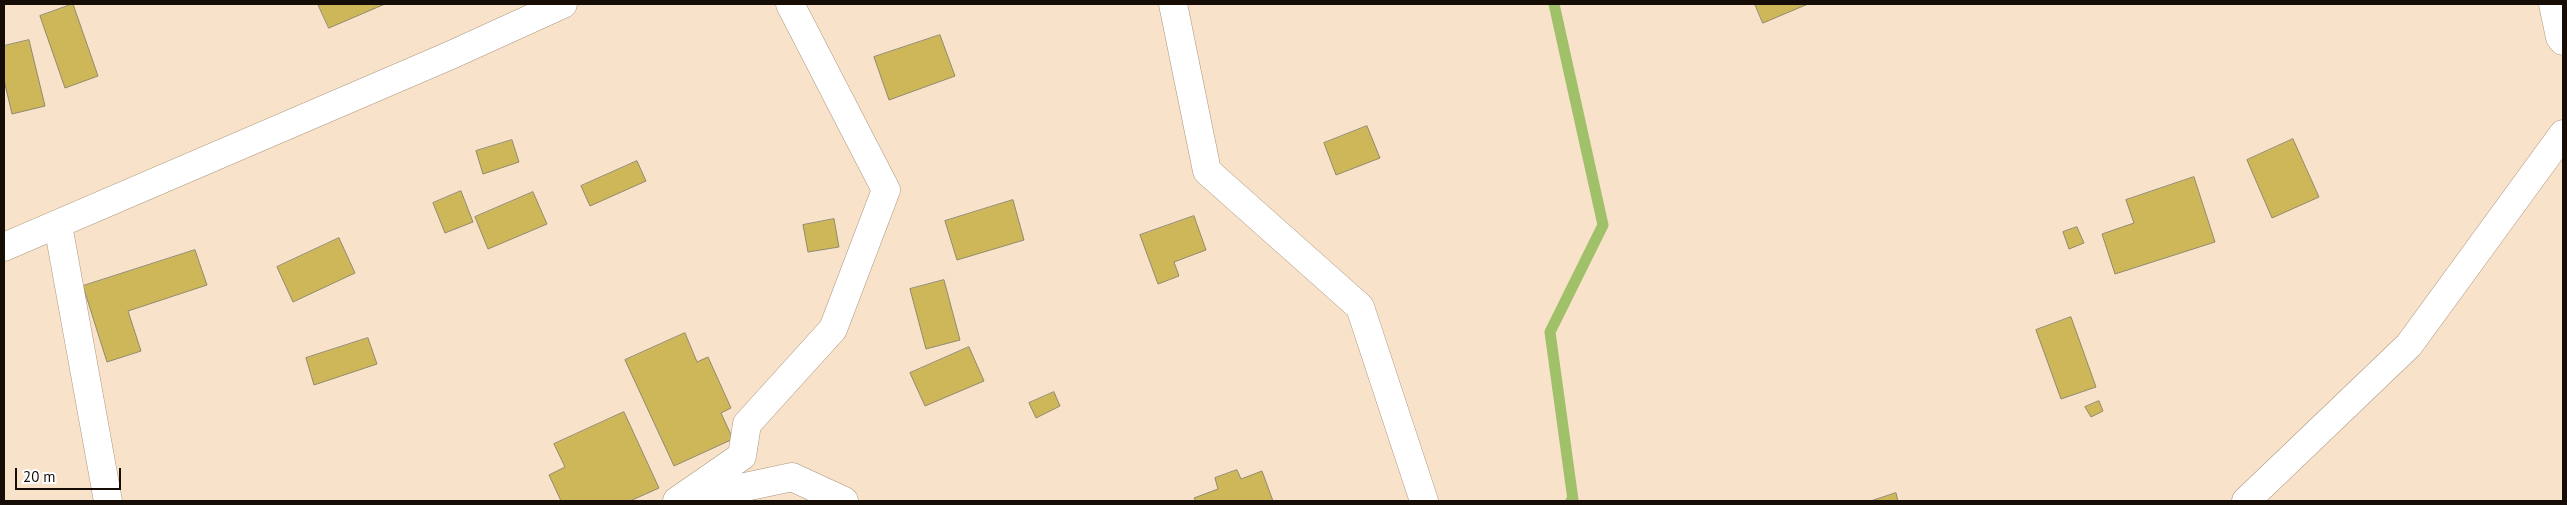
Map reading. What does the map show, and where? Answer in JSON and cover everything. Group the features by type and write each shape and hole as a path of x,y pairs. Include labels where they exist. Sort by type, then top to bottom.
{"street":[{"path":"4,247 452,55 563,4"},
{"path":"677,501 742,456 747,424 833,329 886,190 790,4"},
{"path":"1173,4 1207,171 1360,307 1424,501"},
{"path":"2553,4 2560,37 2563,41"},
{"path":"2246,501 2409,345 2563,134"},
{"path":"58,225 108,501"},
{"path":"677,501 792,477 844,501"}],"building":[{"path":"73,4 98,76 65,88 40,16"},
{"path":"318,4 385,4 329,28"},
{"path":"1755,4 1808,4 1763,23"},
{"path":"940,35 955,76 889,100 874,57"},
{"path":"29,40 45,106 12,114 4,80 4,46"},
{"path":"1367,126 1380,158 1336,175 1324,143"},
{"path":"2293,139 2319,197 2272,218 2247,160"},
{"path":"512,140 519,162 483,174 476,151"},
{"path":"637,161 646,181 590,206 581,186"},
{"path":"2194,177 2215,242 2115,274 2102,234 2134,223 2126,200"},
{"path":"461,191 473,222 445,233 433,203"},
{"path":"533,192 547,224 488,249 475,217"},
{"path":"1013,200 1024,240 957,260 945,221"},
{"path":"1194,216 1206,250 1174,262 1179,276 1158,284 1140,235"},
{"path":"834,219 839,247 808,252 803,225"},
{"path":"2077,227 2084,243 2069,249 2063,232"},
{"path":"339,238 355,273 293,302 277,267"},
{"path":"195,250 207,285 128,311 141,351 107,362 83,286"},
{"path":"944,280 960,340 926,349 910,289"},
{"path":"2071,317 2096,387 2061,399 2036,330"},
{"path":"685,333 697,362 708,357 731,408 721,413 733,439 674,466 625,360"},
{"path":"368,338 377,364 314,385 306,358"},
{"path":"969,347 984,381 925,406 910,373"},
{"path":"1054,392 1060,406 1036,418 1029,403"},
{"path":"2099,401 2103,411 2091,417 2085,407"},
{"path":"624,412 659,488 630,501 561,501 549,475 565,467 554,444"},
{"path":"1237,470 1241,479 1262,471 1273,501 1196,501 1194,498 1218,489 1215,478"},
{"path":"1896,493 1898,501 1871,501"}],"waterway":[{"path":"1554,4 1603,225 1550,332 1573,500 1571,501"}]}
